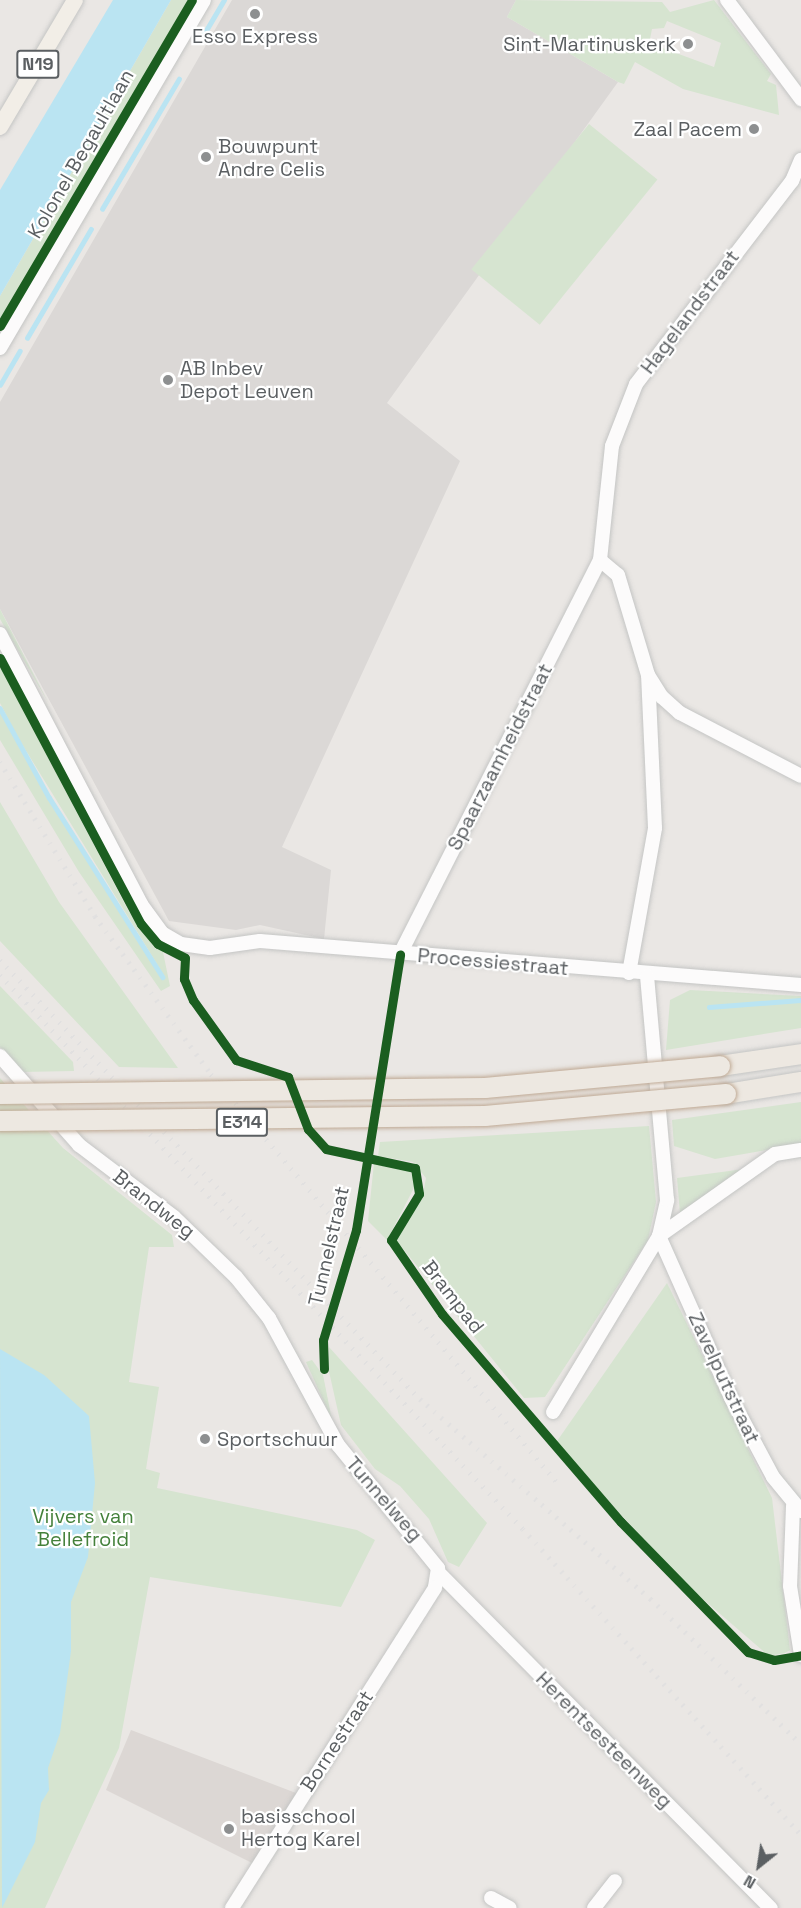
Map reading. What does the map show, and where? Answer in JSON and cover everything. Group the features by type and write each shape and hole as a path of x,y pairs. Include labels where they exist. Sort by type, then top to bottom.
{"highway":[{"name":"E314","path":"0,1094 485,1088 720,1066 801,1054"},
{"name":"E314","path":"0,1121 473,1116 726,1094 801,1082"}],"main road":[{"name":"N19","path":"0,127 75,0"}],"street":[{"name":"Kolonel Begaultlaan","path":"0,348 204,0"},
{"path":"728,0 801,99"},
{"name":"Hagelandstraat","path":"600,560 612,446 636,384 792,181 801,160"},
{"path":"600,560 618,575 648,675 655,828 629,973"},
{"name":"Spaarzaamheidstraat","path":"400,954 600,560"},
{"name":"Processiestraat","path":"0,634 141,904 162,933 194,947 260,941 647,976 801,985"},
{"path":"648,675 680,713 801,776"},
{"path":"553,1412 659,1236 667,1200 647,976"},
{"name":"Brandweg","path":"0,1056 79,1145 214,1254 268,1318 295,1362"},
{"path":"659,1236 775,1154 801,1150"},
{"name":"Zavelputstraat","path":"659,1236 731,1398 797,1509"},
{"name":"Tunnelweg","path":"295,1362 338,1445 428,1551 438,1572"},
{"path":"797,1509 790,1586 801,1654"},
{"name":"Bornestraat","path":"232,1908 430,1595 438,1572"},
{"name":"Herentsesteenweg","path":"438,1572 771,1908"},
{"path":"594,1908 615,1881"},
{"path":"491,1898 510,1908"}],"shaded area":[{"path":"232,0 516,0 507,17 618,82 387,403 460,461 282,847 331,870 324,939 260,925 236,930 169,921 0,609 0,402"},
{"name":"basisschool Hertog Karel","path":"131,1730 296,1793 254,1864 106,1790"}],"green space":[{"path":"171,0 188,0 0,320 0,296"},
{"path":"516,0 662,2 670,12 714,0 771,74 767,81 776,85 779,115 683,89 635,62 624,84 618,82 507,17","holes":["667,21 721,43 714,67 657,46 650,39 652,29 664,28"]},
{"path":"589,124 657,179 540,325 471,269"},
{"path":"0,609 3,615 49,704 0,619"},
{"path":"0,666 129,912 163,952 170,986 161,991 79,872 0,740 0,710 96,875 160,974 165,977 17,736 0,703"},
{"path":"0,802 59,902 178,1068 119,1067 0,941"},
{"path":"0,986 73,1062 74,1071 21,1072 0,1047"},
{"path":"690,990 801,996 801,1028 666,1050 670,1000"},
{"name":"Vijvers van Bellefroid","path":"0,1078 63,1148 172,1235 174,1247 149,1247 129,1382 159,1387 146,1469 160,1473 157,1488 357,1530 375,1540 341,1607 150,1577 119,1748 45,1908 0,1908"},
{"path":"801,1102 801,1144 715,1159 674,1146 672,1120"},
{"path":"649,1126 656,1202 648,1240 545,1397 524,1398 396,1240 422,1199 426,1178 413,1162 378,1156 380,1142"},
{"path":"374,1163 408,1169 417,1182 387,1240 368,1221"},
{"path":"744,1169 680,1213 677,1178"},
{"path":"667,1283 772,1498 790,1650 785,1653 769,1656 689,1587 555,1444"},
{"path":"329,1347 487,1523 459,1567 448,1562 429,1519 400,1486 375,1469 341,1425 328,1367"},
{"path":"312,1360 323,1375 332,1420 306,1362"}],"water":[{"path":"113,0 171,0 0,296 0,190"},
{"path":"0,1349 44,1375 89,1416 95,1483 88,1557 71,1602 71,1651 60,1733 48,1768 49,1790 41,1803 35,1842 2,1908"}],"waterway":[{"path":"201,39 224,0"},
{"path":"102,209 179,79"},
{"path":"27,338 91,229"},
{"path":"0,385 20,351"},
{"path":"0,708 49,797 163,977"},
{"path":"709,1007 801,1000"}],"railway":[{"path":"0,762 95,916 211,1074 561,1487"},
{"path":"0,960 420,1399 651,1599 801,1744"},
{"path":"0,975 523,1529 801,1835"}],"cycle path":[{"path":"0,326 192,0"},
{"name":"Brampad","path":"0,658 141,924 158,944 185,958 184,979 193,1000 236,1060 288,1077 308,1129 326,1149 415,1168 419,1194 391,1240 442,1314 621,1522 748,1652 774,1660 801,1655"},
{"name":"Tunnelstraat","path":"324,1369 323,1340 356,1230 400,954"}],"place":[{"name":"Esso Express","path":"255,14"},
{"name":"Sint-Martinuskerk","path":"688,44"},
{"name":"Zaal Pacem","path":"754,129"},
{"name":"Bouwpunt Andre Celis","path":"206,157"},
{"name":"AB Inbev Depot Leuven","path":"168,380"},
{"name":"Sportschuur","path":"205,1439"},
{"name":"basisschool Hertog Karel","path":"229,1829"}]}
